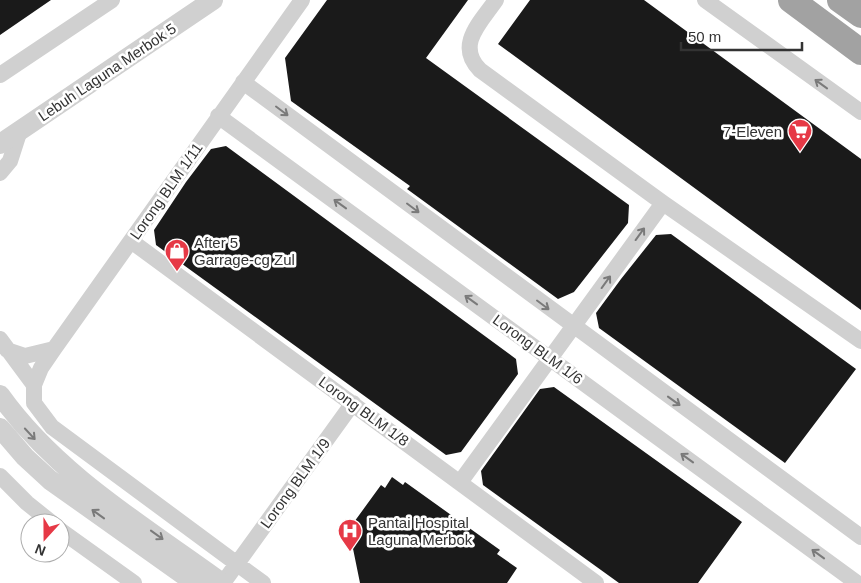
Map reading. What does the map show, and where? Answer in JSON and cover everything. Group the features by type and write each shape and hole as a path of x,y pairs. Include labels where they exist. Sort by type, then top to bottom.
{"highway":[{"path":"791,0 861,52"},
{"path":"840,0 861,15"}],"street":[{"path":"1,71 112,0"},
{"name":"Lebuh Laguna Merbok 5","path":"0,144 213,0"},
{"name":"Lorong BLM 1/11","path":"34,385 41,368 54,349 302,0"},
{"path":"496,0 471,39 470,56 473,63 663,203 861,341"},
{"path":"705,0 861,112"},
{"path":"243,82 572,327 861,537"},
{"name":"Lorong BLM 1/6","path":"218,116 857,583"},
{"path":"0,173 10,160 20,130"},
{"path":"461,482 663,203"},
{"name":"Lorong BLM 1/8","path":"131,241 596,583"},
{"path":"4,344 25,356 54,349"},
{"path":"4,344 34,385 34,403 38,410 60,434 263,583"},
{"path":"0,395 19,422 59,462 222,583"},
{"name":"Lorong BLM 1/9","path":"222,583 353,403"},
{"path":"0,428 25,457 50,480 195,583"},
{"path":"0,476 40,513"},
{"path":"70,537 134,583"}],"building":[{"path":"0,0 51,0 0,35"},
{"path":"327,0 468,0 426,58 629,205 628,223 574,292 558,299 407,189 410,186 291,101 285,58"},
{"path":"530,0 644,0 861,159 861,310 498,44"},
{"path":"226,146 516,359 518,374 461,452 446,455 156,245 154,230 186,182 211,149"},
{"path":"671,234 856,369 785,463 599,328 596,313 621,279 656,235"},
{"path":"554,387 742,522 698,583 619,583 483,485 481,471 540,389"},
{"path":"392,477 403,485 405,482 500,550 497,554 517,568 507,583 360,583 349,529 381,485 385,488"}],"place":[{"name":"7-Eleven","path":"800,152"},
{"name":"After 5 Garrage-cg Zul","path":"177,272"},
{"name":"Pantai Hospital Laguna Merbok","path":"350,552"}]}
